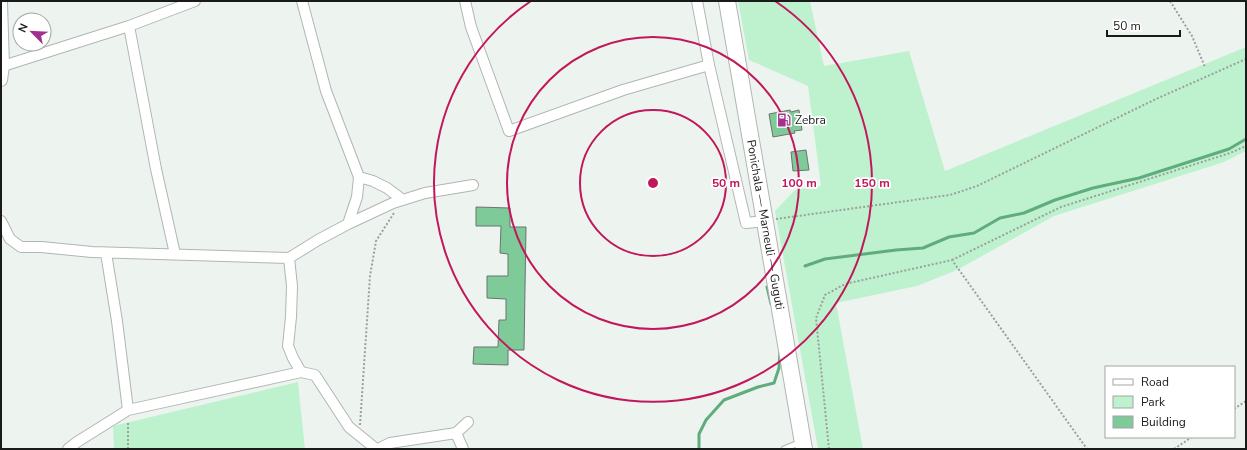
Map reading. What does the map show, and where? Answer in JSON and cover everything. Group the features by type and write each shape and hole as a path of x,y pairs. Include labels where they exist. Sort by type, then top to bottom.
{"highway":[{"name":"Ponichala — Marneuli — Guguti","path":"727,1 803,445"}],"street":[{"path":"3,66 129,26 195,1"},
{"path":"302,1 326,90 359,177 357,197 348,224"},
{"path":"465,1 470,27 509,131 623,90 709,65"},
{"path":"697,1 709,65 746,223 765,221"},
{"path":"1,3 3,66 1,80"},
{"path":"129,26 156,169 175,254"},
{"path":"359,177 373,181 387,188 402,200"},
{"path":"1,222 10,239 21,247 41,247 106,253 289,258 348,224 393,203 425,193 473,185"},
{"path":"106,253 117,321 128,410"},
{"path":"289,258 292,286 288,346 301,372"},
{"path":"68,449 128,410 301,372 315,375 349,427 377,449 456,433 468,422"},
{"path":"456,433 463,449"}],"lane":[{"path":"784,449 803,445"}],"path":[{"path":"1170,1 1192,36 1205,66"},
{"path":"765,221 950,195 978,186 1156,99 1246,59"},
{"path":"829,449 816,318 825,295 844,284 952,260 1062,207 1230,153 1246,146"},
{"path":"360,436 370,276 376,241 402,200"},
{"path":"952,260 1087,449"},
{"path":"1235,408 1246,401"},
{"path":"128,410 128,449"},
{"path":"1174,449 1190,438"}],"green space":[{"path":"738,1 810,1 824,66 909,51 945,171 1246,47 1246,151 1224,162 1054,216 957,270 917,286 836,303 863,449 818,449 775,211 795,190 821,186 808,86 749,60"},
{"path":"298,382 305,449 114,449 113,426"}],"building":[{"path":"790,110 791,112 799,110 802,130 794,131 795,133 773,137 769,114"},
{"path":"806,150 809,170 793,171 791,152"},
{"path":"476,207 510,208 510,227 526,227 524,350 508,350 508,365 473,364 474,347 498,347 499,320 506,320 506,299 487,298 487,276 508,276 508,254 500,253 501,226 476,226"}],"waterway":[{"path":"805,266 825,259 923,248 949,237 974,233 1000,218 1024,213 1055,200 1093,188 1139,178 1229,149 1246,139"},
{"path":"767,287 771,304"},
{"path":"699,449 699,434 706,420 724,400 758,387 774,383 779,368 780,350"}],"place":[{"name":"Zebra","path":"784,120"}]}
